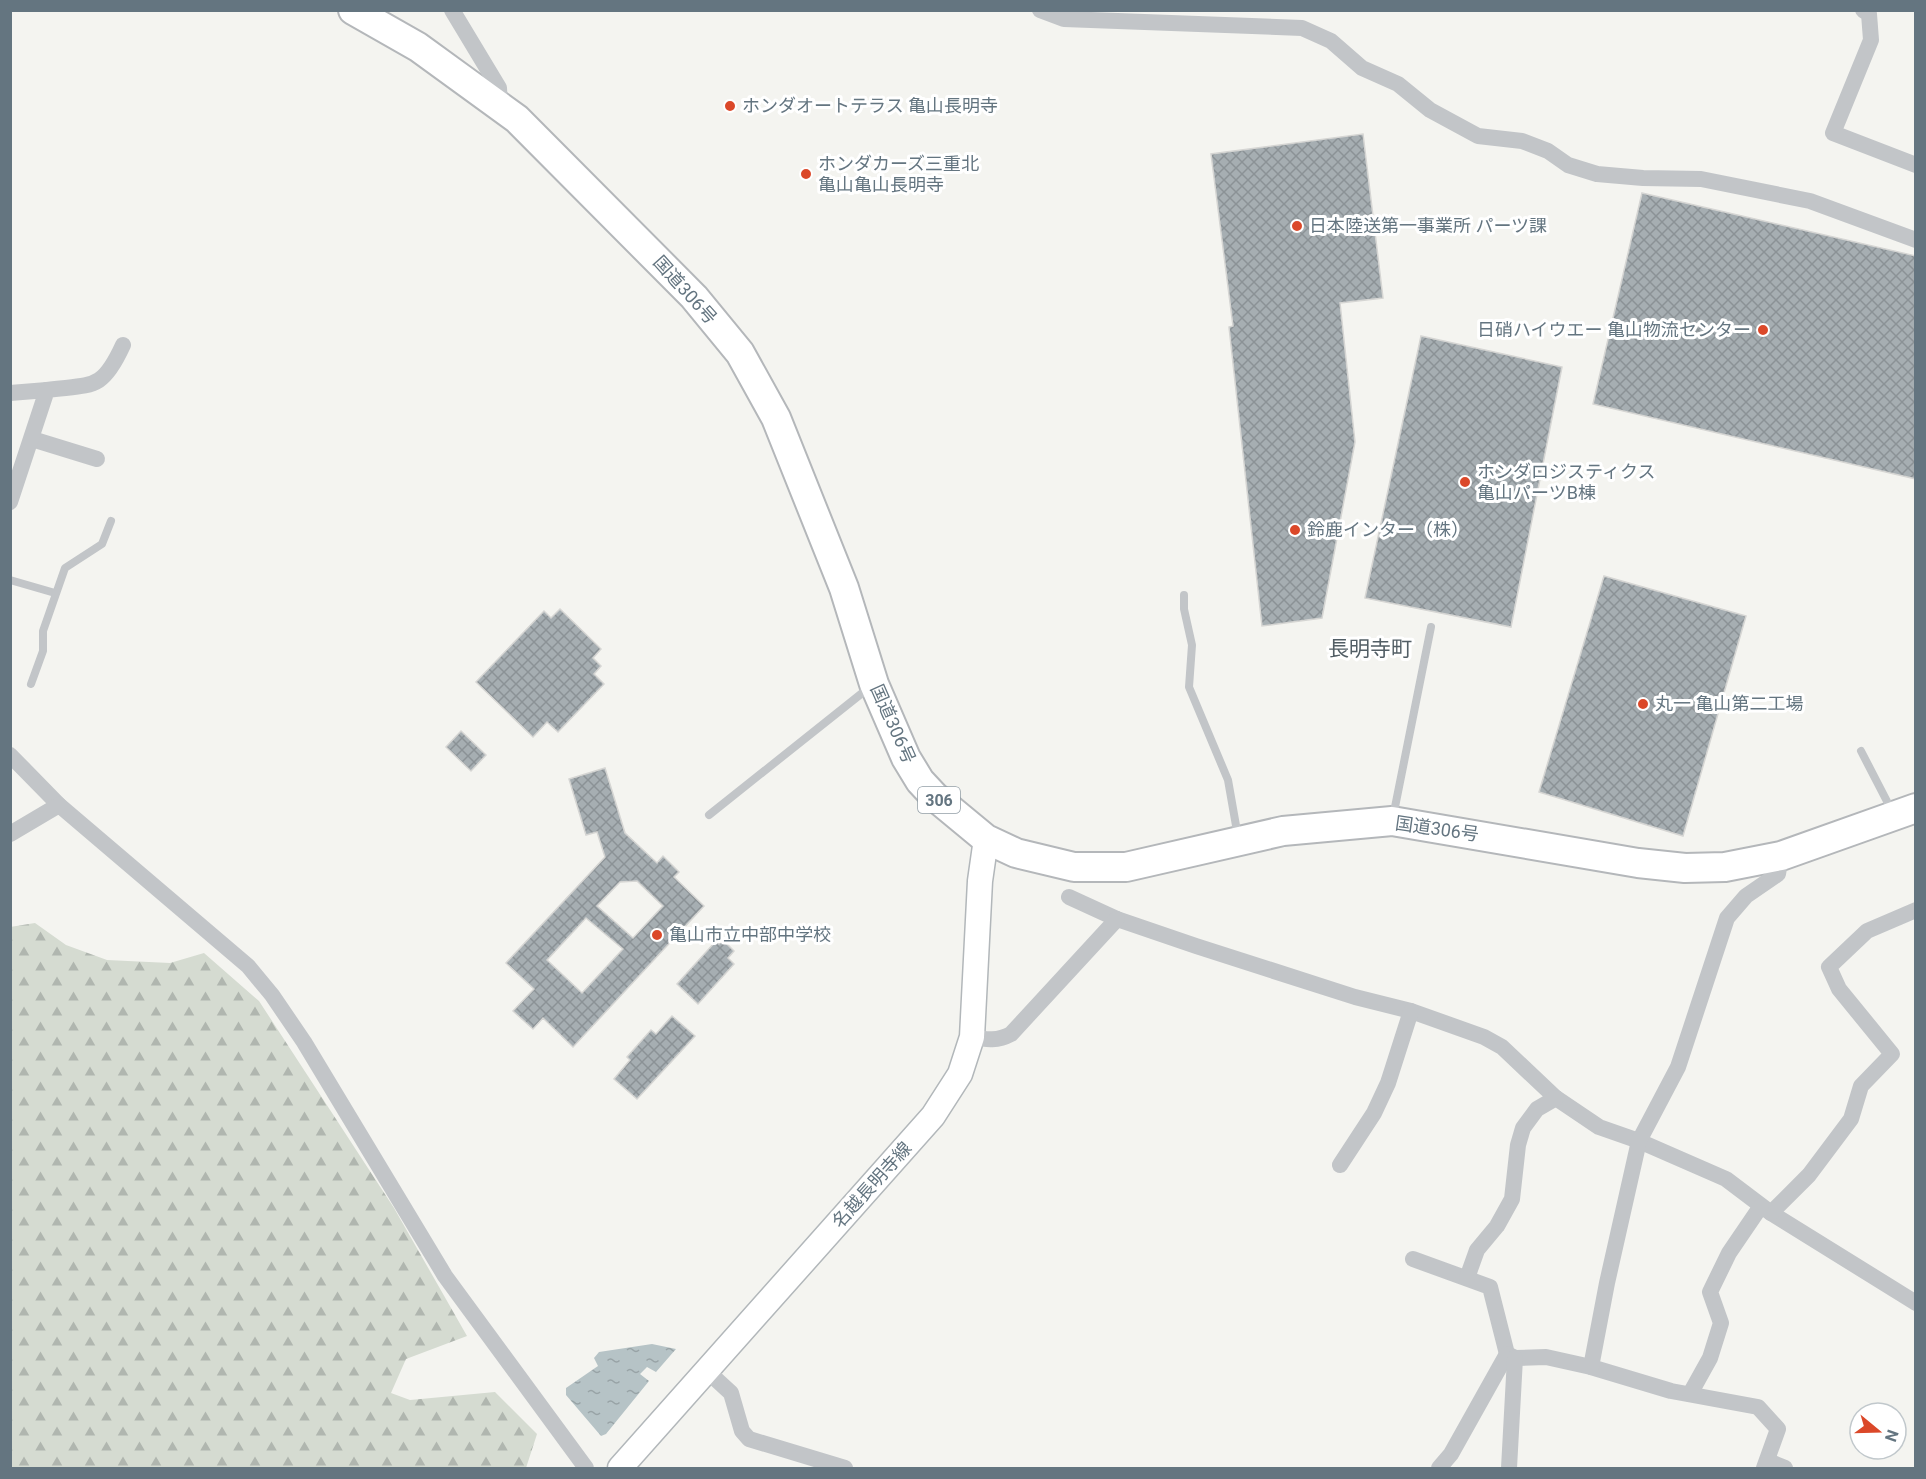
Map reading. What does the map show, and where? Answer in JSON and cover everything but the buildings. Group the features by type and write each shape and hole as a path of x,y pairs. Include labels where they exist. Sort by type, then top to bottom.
{"highway":[{"name":"国道306号","path":"353,10 418,47 517,118 694,297 740,353 776,418 844,588 874,684 906,758 920,781 952,813 986,839 1016,853 1074,867 1126,867 1283,831 1392,821 1638,863 1684,868 1751,864 1906,812"}],"main road":[{"name":"名越長明寺線","path":"620,1468 933,1116 960,1074 972,1037 980,881 986,839"}],"street":[{"path":"452,10 499,88 500,105"},
{"path":"1040,10 1064,19 1302,28 1331,41 1362,68 1398,84 1430,110 1478,136 1522,141 1548,151 1568,165 1597,174 1701,179 1810,201 1916,240"},
{"path":"1863,10 1869,14 1870,40 1833,133 1916,165"},
{"path":"10,393 94,384 104,379 112,370 123,345"},
{"path":"10,502 47,390"},
{"path":"32,439 96,459"},
{"path":"10,755 59,805 248,966 304,1042 445,1276 586,1468"},
{"path":"10,834 59,805"},
{"path":"1591,1367 1639,1141 1678,1067 1727,918 1746,896 1778,874 1781,855"},
{"path":"1069,897 1117,919 1355,997 1411,1011 1493,1042 1547,1087 1556,1098 1599,1127 1639,1141 1726,1179 1766,1209 1914,1300"},
{"path":"1690,1394 1710,1358 1721,1323 1710,1292 1730,1253 1766,1209 1809,1175 1851,1119 1861,1086 1892,1054 1839,988 1829,967 1867,931 1916,910"},
{"path":"972,1037 996,1040 1011,1034 1117,919"},
{"path":"1340,1165 1374,1113 1388,1083 1411,1011"},
{"path":"1467,1278 1477,1250 1497,1226 1512,1199 1518,1144 1523,1128 1537,1109 1556,1098"},
{"path":"1413,1258 1490,1287 1511,1356 1509,1468"},
{"path":"1511,1356 1546,1357 1690,1394 1758,1407 1778,1429 1766,1465 1785,1468"},
{"path":"1439,1468 1511,1356"},
{"path":"706,1370 731,1393 742,1431 749,1439 845,1468"}],"lane":[{"path":"30,684 43,651 42,631 65,568 102,544 111,521"},
{"path":"10,580 55,593"},
{"path":"1184,595 1184,609 1192,645 1189,687 1228,780 1238,841"},
{"path":"1392,821 1431,627"},
{"path":"709,815 874,684"},
{"path":"1861,752 1906,812"}],"green space":[{"path":"35,923 66,945 107,960 170,963 204,953 259,1001 394,1208 467,1336 406,1359 391,1393 410,1400 495,1392 537,1434 526,1468 11,1468 10,927"}],"water":[{"path":"652,1344 676,1349 656,1372 647,1367 640,1374 649,1381 606,1434 601,1436 566,1395 566,1388 598,1366 594,1358 599,1352"}],"place":[{"name":"ホンダオートテラス 亀山長明寺","path":"730,106"},
{"name":"ホンダカーズ三重北 亀山亀山長明寺","path":"806,174"},
{"name":"日本陸送第一事業所 パーツ課","path":"1297,226"},
{"name":"日硝ハイウエー 亀山物流センター","path":"1763,330"},
{"name":"ホンダロジスティクス 亀山パーツB棟","path":"1465,482"},
{"name":"鈴鹿インター（株）","path":"1295,530"},
{"name":"丸一 亀山第二工場","path":"1643,704"},
{"name":"亀山市立中部中学校","path":"657,935"}],"district":[{"name":"長明寺町","path":"1370,649"}]}
